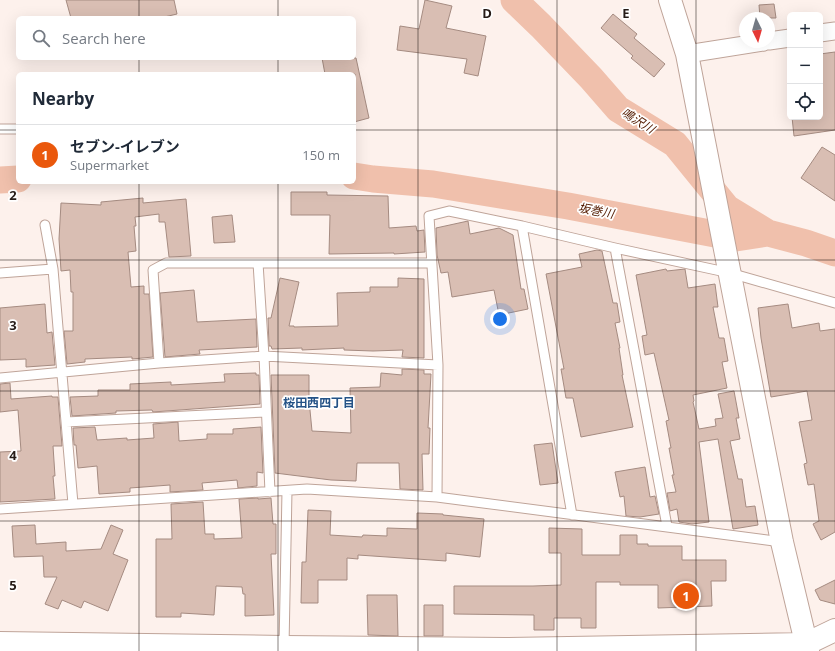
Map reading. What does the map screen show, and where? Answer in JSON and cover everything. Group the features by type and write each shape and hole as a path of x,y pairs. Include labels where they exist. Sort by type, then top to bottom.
{"street":[{"path":"670,0 688,54 782,542 807,648"},
{"path":"823,33 835,31"},
{"path":"775,40 787,38"},
{"path":"688,54 739,46"},
{"path":"0,643 41,647 284,647 505,650 807,648 835,630"}],"lane":[{"path":"0,129 16,129"},
{"path":"437,497 438,365 429,216 449,211 522,226 615,248 729,264 835,303"},
{"path":"45,225 54,268 73,504"},
{"path":"522,226 572,515"},
{"path":"615,248 667,526"},
{"path":"160,363 153,270 166,263 431,263"},
{"path":"258,263 270,492"},
{"path":"0,273 54,268"},
{"path":"0,378 160,363 264,356 438,365"},
{"path":"66,422 266,412"},
{"path":"0,509 307,489 437,497 782,542"},
{"path":"284,647 287,491"}],"building":[{"path":"66,0 174,0 177,14 168,16 70,16"},
{"path":"425,0 452,6 446,28 486,36 478,76 464,73 467,59 397,50 400,26 419,29"},
{"path":"774,4 776,18 775,12 760,12 759,5"},
{"path":"613,14 637,34 634,38 665,64 654,77 631,58 633,56 601,28"},
{"path":"835,52 835,130 794,136 792,120 823,120 823,54"},
{"path":"356,58 369,118 356,121 356,72 325,72 322,60 356,60"},
{"path":"822,147 835,155 835,201 801,178"},
{"path":"291,192 327,192 327,195 388,196 389,228 416,226 417,231 424,230 425,252 394,254 329,254 330,215 291,215"},
{"path":"143,198 143,203 186,199 191,256 169,257 165,222 159,222 159,214 135,217 136,226 134,226 136,251 128,252 131,287 144,286 144,294 149,294 153,357 132,359 132,357 85,359 85,362 67,364 64,331 73,331 73,292 71,292 70,270 61,271 59,239 61,203 101,205 101,202"},
{"path":"232,215 235,242 214,243 212,217"},
{"path":"468,221 470,234 499,228 513,235 521,289 524,289 528,309 499,315 494,290 452,297 448,272 441,273 437,255 436,228"},
{"path":"597,250 602,251 613,303 617,303 620,322 615,323 620,348 622,375 633,427 581,437 573,398 566,398 561,369 564,369 546,274 582,267 579,254"},
{"path":"666,269 667,271 685,269 688,288 715,284 718,307 713,307 719,338 724,338 728,361 722,362 727,388 693,395 693,402 699,429 716,426 715,419 723,418 718,394 734,391 739,418 736,418 740,439 730,441 738,479 742,479 746,507 755,506 758,525 733,529 718,439 699,442 709,522 692,524 679,522 677,509 670,511 667,493 676,492 672,475 674,475 666,421 669,420 654,353 645,355 642,336 647,335 636,275"},
{"path":"280,278 299,282 289,326 294,327 338,326 337,293 370,292 370,287 398,287 398,278 424,279 424,358 402,357 403,350 373,351 344,350 344,348 302,350 302,348 272,349 271,346 269,346 268,318 271,318"},
{"path":"194,290 197,322 256,319 257,347 199,350 200,354 165,357 160,293"},
{"path":"45,304 47,333 52,332 55,365 26,367 26,359 0,360 0,308"},
{"path":"788,304 792,328 819,323 820,331 835,329 835,532 821,540 813,524 819,521 814,484 808,485 804,464 807,463 799,422 812,420 807,391 771,397 761,338 758,308"},
{"path":"402,369 424,370 424,374 431,374 428,428 430,428 429,454 422,454 423,490 400,489 399,463 357,463 356,481 331,480 275,473 271,375 309,375 309,400 312,431 351,433 350,388 380,387 381,373 402,375"},
{"path":"256,373 256,375 259,375 260,404 153,412 152,410 116,411 116,413 72,416 70,397 98,396 98,390 130,390 130,384 171,382 171,385 225,382 224,374"},
{"path":"10,383 11,399 52,396 58,397 62,446 53,446 55,499 0,502 0,452 21,451 18,410 0,412 0,384"},
{"path":"178,422 179,441 207,439 207,434 233,434 233,429 261,427 263,473 257,472 257,486 238,488 237,480 202,483 203,490 170,492 170,485 130,488 130,492 99,494 97,466 78,468 73,428 95,427 97,440 127,438 127,440 154,438 153,424"},
{"path":"552,443 558,483 540,485 534,445"},
{"path":"645,467 650,497 655,496 659,514 640,517 626,516 624,496 620,497 615,472"},
{"path":"271,498 273,524 276,524 276,554 271,554 274,615 245,616 245,594 243,594 242,587 216,586 214,615 181,613 181,617 156,617 156,539 172,539 171,504 203,502 205,534 214,534 214,539 242,538 239,499"},
{"path":"308,510 331,511 330,535 362,537 363,535 387,536 387,528 417,529 417,513 443,514 484,519 480,557 446,553 446,561 358,555 358,559 347,558 347,580 318,580 318,603 301,603 302,562 306,562"},
{"path":"35,525 36,544 66,542 66,551 101,549 111,525 123,530 113,554 128,560 108,611 84,601 81,608 62,600 58,609 45,604 57,577 44,577 43,556 14,557 12,526"},
{"path":"549,528 582,529 582,555 620,555 620,535 637,535 637,544 648,544 648,546 682,546 682,560 726,560 726,581 711,581 712,606 658,608 658,585 620,585 620,582 596,582 596,628 581,628 581,618 554,618 554,630 534,630 534,615 454,614 454,586 561,585 561,553 549,553"},
{"path":"835,580 835,604 820,600 815,590"},
{"path":"367,595 397,595 398,636 368,635"},
{"path":"424,605 443,605 443,636 424,636"}],"waterway":[{"name":"鳴沢川","path":"514,0 591,78 618,109 675,144 727,208 768,233"},
{"name":"坂巻川","path":"356,176 433,184 568,206 736,238 768,233 806,243 835,253"},
{"name":"坂巻川","path":"0,180 16,179"}],"place":[{"name":"セブン-イレブン","path":"686,596"}],"district":[{"name":"桜田西四丁目","path":"319,403"}]}
